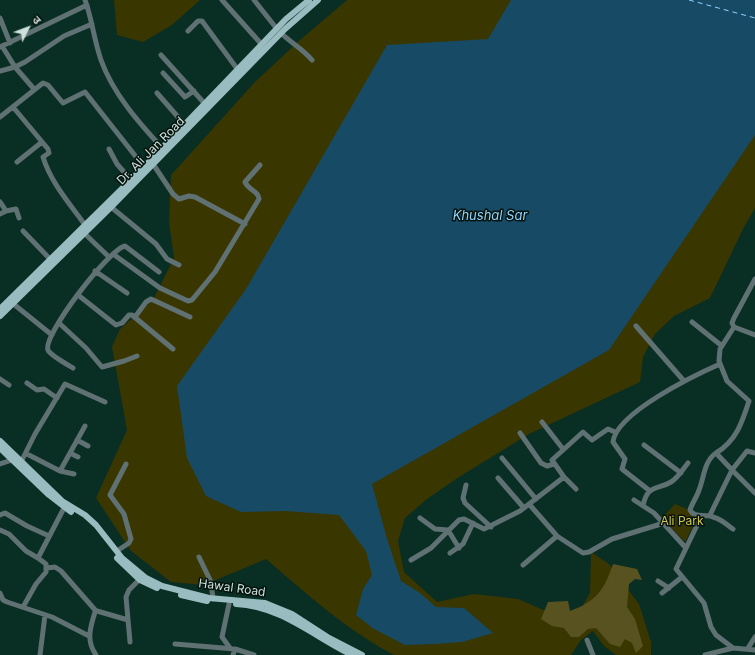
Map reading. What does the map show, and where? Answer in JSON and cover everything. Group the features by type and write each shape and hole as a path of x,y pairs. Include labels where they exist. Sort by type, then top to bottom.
{"main road":[{"name":"Dr. Ali Jan Road","path":"0,309 11,302 112,207 143,170 234,79 309,0"},
{"name":"Dr. Ali Jan Road","path":"294,16 318,0"},
{"name":"Dr. Ali Jan Road","path":"0,316 50,260 131,180 153,164 185,125 234,79 238,70 264,47"},
{"name":"Hawal Road","path":"0,441 20,465 64,508 90,524 119,561 156,588 197,599 257,606 270,610 293,620 340,650 352,655"},
{"name":"Hawal Road","path":"0,448 12,460 20,465 62,501 90,519 142,578 162,586 227,602"},
{"name":"Hawal Road","path":"340,650 362,655"}],"street":[{"path":"222,0 264,47"},
{"path":"254,0 279,31 292,43 303,50 312,60"},
{"path":"34,89 14,67 1,47 10,44 86,3 101,60 114,88 164,149"},
{"path":"0,18 10,44"},
{"path":"188,31 198,21 202,22 238,70"},
{"path":"0,71 14,67 64,36 92,24"},
{"path":"161,55 206,104"},
{"path":"163,73 185,97 194,91"},
{"path":"0,117 43,83 46,83 65,103 83,92 88,94 143,170"},
{"path":"157,93 185,125"},
{"path":"13,107 49,151 43,157 48,170 56,185 85,225"},
{"path":"17,162 42,142"},
{"path":"108,149 117,164 131,180"},
{"path":"153,164 176,197 179,199 189,196 195,197 245,224"},
{"path":"84,233 111,255 160,288 190,301 211,277 259,199 257,194 248,187 245,182 260,165"},
{"path":"0,202 6,211"},
{"path":"112,207 156,244 167,260 179,265"},
{"path":"0,214 16,209 19,218"},
{"path":"23,231 50,260"},
{"path":"73,368 48,350 52,335 78,295 111,255 125,246 159,272"},
{"path":"96,272 127,293"},
{"path":"733,529 720,519 710,515 701,516 692,513 690,510 699,491 708,462 716,453 730,443 735,436 749,401 727,381 720,364 719,355 722,346 734,327 732,323 734,318 755,279"},
{"path":"78,295 116,324 122,323 129,315 135,317 173,349"},
{"path":"135,317 146,302 151,299 190,317"},
{"path":"11,302 52,335"},
{"path":"692,322 722,346"},
{"path":"59,323 86,348 102,367 124,362 137,356"},
{"path":"636,326 684,380"},
{"path":"734,327 755,335"},
{"path":"650,491 622,469 625,459 613,442 615,432 642,408 684,380 720,364"},
{"path":"0,379 9,386"},
{"path":"27,383 37,390 44,389 57,398"},
{"path":"20,465 35,434 63,386 67,384 105,402"},
{"path":"542,422 563,449"},
{"path":"60,471 85,426"},
{"path":"576,489 564,477 552,460 584,432 592,440 608,429 615,432"},
{"path":"520,433 541,463 547,466 554,464"},
{"path":"77,440 88,446"},
{"path":"644,445 681,473"},
{"path":"710,515 719,493 732,470 747,451 755,453"},
{"path":"70,453 78,457"},
{"path":"716,453 755,493"},
{"path":"26,454 60,471 74,474"},
{"path":"502,458 536,499"},
{"path":"0,464 12,460"},
{"path":"644,506 650,491 660,485 670,483 681,473 688,463"},
{"path":"117,551 129,543 131,539 124,514 110,495 126,464"},
{"path":"411,560 432,548 461,518 484,529 491,527 524,508 564,477"},
{"path":"498,478 524,508"},
{"path":"466,485 463,498 465,503 491,527"},
{"path":"634,500 644,506 664,523 685,547"},
{"path":"529,504 557,536 583,553 589,552 612,539 664,523"},
{"path":"38,558 64,508"},
{"path":"0,515 5,513 49,536"},
{"path":"701,516 685,547 676,569 704,603 711,627 716,635 733,648"},
{"path":"420,518 435,529 448,530"},
{"path":"450,553 459,548 466,538 473,523"},
{"path":"0,530 9,534 26,551 44,561 47,568"},
{"path":"448,530 459,548"},
{"path":"522,565 557,536"},
{"path":"199,557 209,578 213,598"},
{"path":"47,568 55,567 61,571 96,611 128,620"},
{"path":"23,607 47,568"},
{"path":"662,593 682,577"},
{"path":"130,642 126,597 129,590 142,578"},
{"path":"658,581 669,588"},
{"path":"0,592 3,600 45,615 89,636"},
{"path":"227,602 222,637 233,649 233,655"},
{"path":"96,611 89,636 91,647 96,655"},
{"path":"40,655 45,615"},
{"path":"748,648 755,637"},
{"path":"587,640 593,655"},
{"path":"175,644 233,649 254,655"},
{"path":"705,655 733,648 748,648 755,653"}],"green space":[{"path":"114,0 200,0 172,25 143,42 117,35"},
{"name":"Khushal Sar","path":"347,0 755,0 755,208 744,227 710,298 674,316 655,334 643,357 640,382 529,434 459,477 427,499 405,518 398,541 404,572 437,602 474,594 518,599 555,615 579,612 590,593 591,552 609,564 639,604 651,642 651,655 616,655 604,646 593,631 581,640 571,655 394,655 343,623 266,559 204,585 171,582 131,551 96,498 127,430 112,347 120,329 153,300 174,258 169,222 171,175 255,82 300,40"},
{"name":"Ali Park","path":"675,504 685,508 697,518 685,542 662,518"}],"shaded area":[{"path":"613,564 637,569 642,580 635,579 629,584 627,607 635,619 643,646 636,653 632,643 625,639 620,647 610,644 596,628 588,629 579,637 571,637 564,628 552,626 541,619 548,602 568,601 570,611 593,599 603,588"}],"water":[{"name":"Khushal Sar","path":"511,0 755,0 755,135 609,350 372,484 387,539 401,581 420,593 436,607 464,608 493,633 462,642 405,645 374,629 356,615 363,589 372,575 366,551 339,515 285,511 241,512 206,496 187,458 177,386 246,289 387,45 488,39"}],"ferry route":[{"path":"689,0 755,18"}]}
